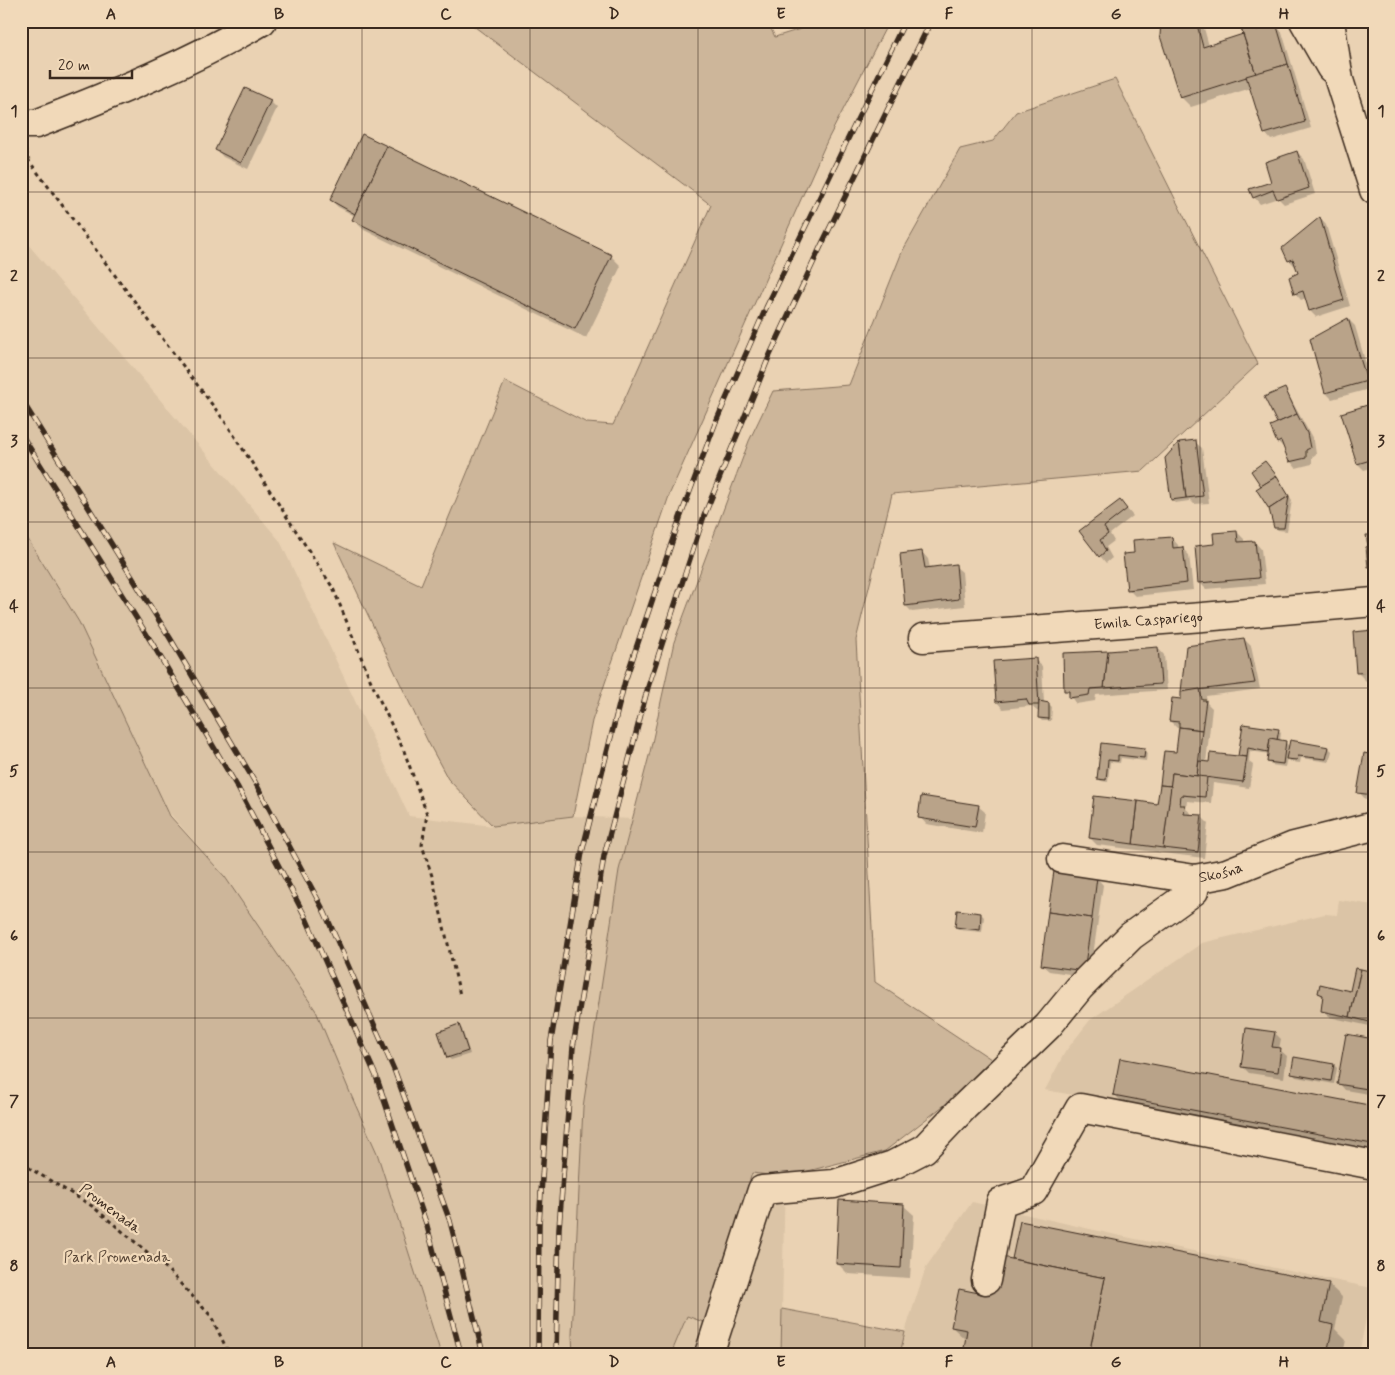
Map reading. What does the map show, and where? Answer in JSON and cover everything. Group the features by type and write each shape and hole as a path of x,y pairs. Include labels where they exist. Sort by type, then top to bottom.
{"street":[{"path":"23,135 36,124 122,91 234,38 262,21"},
{"path":"1304,21 1339,80"},
{"path":"1330,21 1339,80 1374,190"},
{"name":"Emila Caspariego","path":"923,638 1374,602"},
{"name":"Skośna","path":"1062,859 1195,879 1227,874 1294,846 1374,826"},
{"path":"709,1354 762,1190 834,1184 894,1165 924,1149 964,1107 1048,1026 1080,987 1131,936 1194,891 1195,879"},
{"path":"986,1280 1001,1202 1033,1191 1080,1108 1374,1165"}],"path":[{"path":"23,135 29,161 226,423 334,588 372,684 404,751 427,814 422,845 432,876 460,995"},
{"name":"Promenada","path":"21,1163 92,1206 165,1267 212,1316 229,1354"}],"shaded area":[{"path":"21,236 280,541 409,816 493,826 573,816 632,819 619,870 572,1335 573,1354 441,1354 377,1153 351,1095 225,877 167,810 79,622 21,528"},
{"path":"1339,900 1374,905 1374,1148 1045,1090 1065,1052 1090,1020 1202,943 1325,914 1337,915"},
{"path":"752,1173 785,1177 781,1354 671,1354 687,1316 706,1323"},
{"path":"972,1202 1116,1235 1372,1288 1359,1354 900,1354 905,1332 926,1267"}],"green space":[{"path":"467,21 767,21 775,37 826,21 889,21 827,141 670,493 592,721 573,816 493,826 448,779 427,740 334,543 421,585 505,381 587,423 613,425 711,205"},
{"path":"1115,79 1258,364 1143,471 892,494 856,640 875,982 991,1059 956,1096 885,1151 785,1177 752,1173 706,1323 687,1316 671,1354 573,1354 572,1335 583,1107 619,870 650,752 674,642 749,441 773,391 849,385 902,252 960,149 993,141 1016,112"},
{"name":"Park Promenada","path":"21,528 79,622 170,816 225,877 316,1011 377,1153 441,1354 21,1354"},
{"path":"782,1309 905,1332 900,1354 781,1354"}],"building":[{"path":"1161,21 1196,21 1203,47 1243,34 1256,74 1180,98 1160,36"},
{"path":"1254,21 1257,30 1276,23 1288,64 1256,74 1239,22"},
{"path":"1288,64 1305,122 1264,134 1246,76"},
{"path":"245,88 271,100 241,163 215,150"},
{"path":"362,134 387,146 355,214 330,200"},
{"path":"387,146 612,255 575,329 352,220"},
{"path":"1297,151 1309,188 1277,199 1273,190 1253,198 1249,189 1271,182 1265,162"},
{"path":"1320,217 1344,300 1309,311 1303,291 1294,294 1289,277 1298,273 1293,259 1288,261 1282,248"},
{"path":"1348,318 1367,381 1325,393 1310,339"},
{"path":"1285,388 1297,414 1277,423 1264,397"},
{"path":"1374,403 1374,459 1357,464 1341,413"},
{"path":"1297,414 1307,433 1310,448 1306,450 1306,458 1289,462 1281,441 1277,443 1270,426"},
{"path":"1196,440 1203,496 1186,498 1179,442"},
{"path":"1179,442 1186,498 1171,500 1165,458"},
{"path":"1265,461 1277,476 1261,486 1251,471"},
{"path":"1277,476 1289,496 1269,509 1256,489"},
{"path":"1289,496 1284,528 1274,528 1269,509"},
{"path":"1120,500 1127,509 1104,527 1108,534 1100,540 1106,551 1099,557 1079,531"},
{"path":"1374,507 1374,566 1368,567 1366,535 1371,535 1368,508"},
{"path":"1237,531 1238,542 1255,541 1259,578 1198,583 1195,546 1214,544 1213,533"},
{"path":"1172,537 1173,548 1183,547 1187,583 1127,590 1123,554 1134,553 1133,540"},
{"path":"922,551 925,568 956,564 959,599 905,606 900,554"},
{"path":"1374,630 1374,672 1356,673 1353,632"},
{"path":"1244,638 1255,683 1181,692 1186,646"},
{"path":"1158,647 1161,684 1104,688 1108,651"},
{"path":"1108,651 1104,688 1090,689 1089,695 1069,698 1069,691 1064,691 1063,653"},
{"path":"1036,658 1039,705 1029,705 1026,699 996,702 993,661"},
{"path":"1200,689 1202,700 1206,700 1202,730 1179,727 1179,722 1169,721 1172,698 1181,699 1181,692"},
{"path":"1039,701 1049,703 1049,719 1038,718"},
{"path":"1243,724 1279,729 1277,740 1270,738 1268,752 1248,748 1247,757 1238,756"},
{"path":"1179,727 1202,730 1197,776 1172,773 1171,786 1160,785 1164,751 1176,752"},
{"path":"1270,738 1286,741 1283,764 1267,762"},
{"path":"1290,740 1329,747 1326,759 1298,756 1297,760 1286,759"},
{"path":"1101,743 1145,748 1144,758 1118,755 1118,761 1108,760 1106,780 1097,779"},
{"path":"1210,753 1247,757 1243,782 1197,776 1199,761 1209,762"},
{"path":"1364,753 1374,755 1374,795 1357,793"},
{"path":"1172,773 1207,777 1205,797 1181,795 1180,805 1185,805 1184,814 1202,815 1198,852 1163,848"},
{"path":"1160,785 1171,786 1163,848 1133,844 1138,801 1157,804"},
{"path":"921,796 979,805 975,827 918,818"},
{"path":"1094,796 1138,801 1133,844 1089,838"},
{"path":"1054,871 1097,877 1092,918 1048,912"},
{"path":"957,910 981,913 980,930 955,927"},
{"path":"1048,912 1092,918 1084,971 1041,965"},
{"path":"1355,968 1361,969 1350,1017 1321,1011 1323,995 1318,993 1320,984 1350,991"},
{"path":"1361,969 1374,972 1374,1023 1350,1017"},
{"path":"459,1024 468,1051 447,1058 438,1032"},
{"path":"1246,1028 1275,1032 1272,1047 1281,1048 1278,1072 1241,1067"},
{"path":"1346,1034 1374,1039 1374,1090 1337,1084"},
{"path":"1294,1057 1334,1064 1331,1081 1291,1074"},
{"path":"1120,1058 1374,1106 1372,1144 1113,1095"},
{"path":"839,1200 904,1204 901,1268 836,1264"},
{"path":"1020,1221 1329,1283 1321,1322 1333,1325 1327,1354 1089,1354 1105,1278 1012,1259"},
{"path":"1002,1257 1105,1278 1089,1354 963,1354 967,1330 951,1327 959,1289 984,1294 985,1289 995,1291"}],"railway":[{"path":"538,1354 539,1224 551,1041 582,852 625,681 680,518 715,424 766,308 905,21"},
{"path":"556,1354 559,1228 573,1047 604,856 648,687 704,516 769,357 931,21"},
{"path":"21,399 170,638 255,782 325,913 395,1072 450,1221 483,1354"},
{"path":"21,434 152,643 238,788 306,918 376,1076 427,1226 461,1354"}]}
